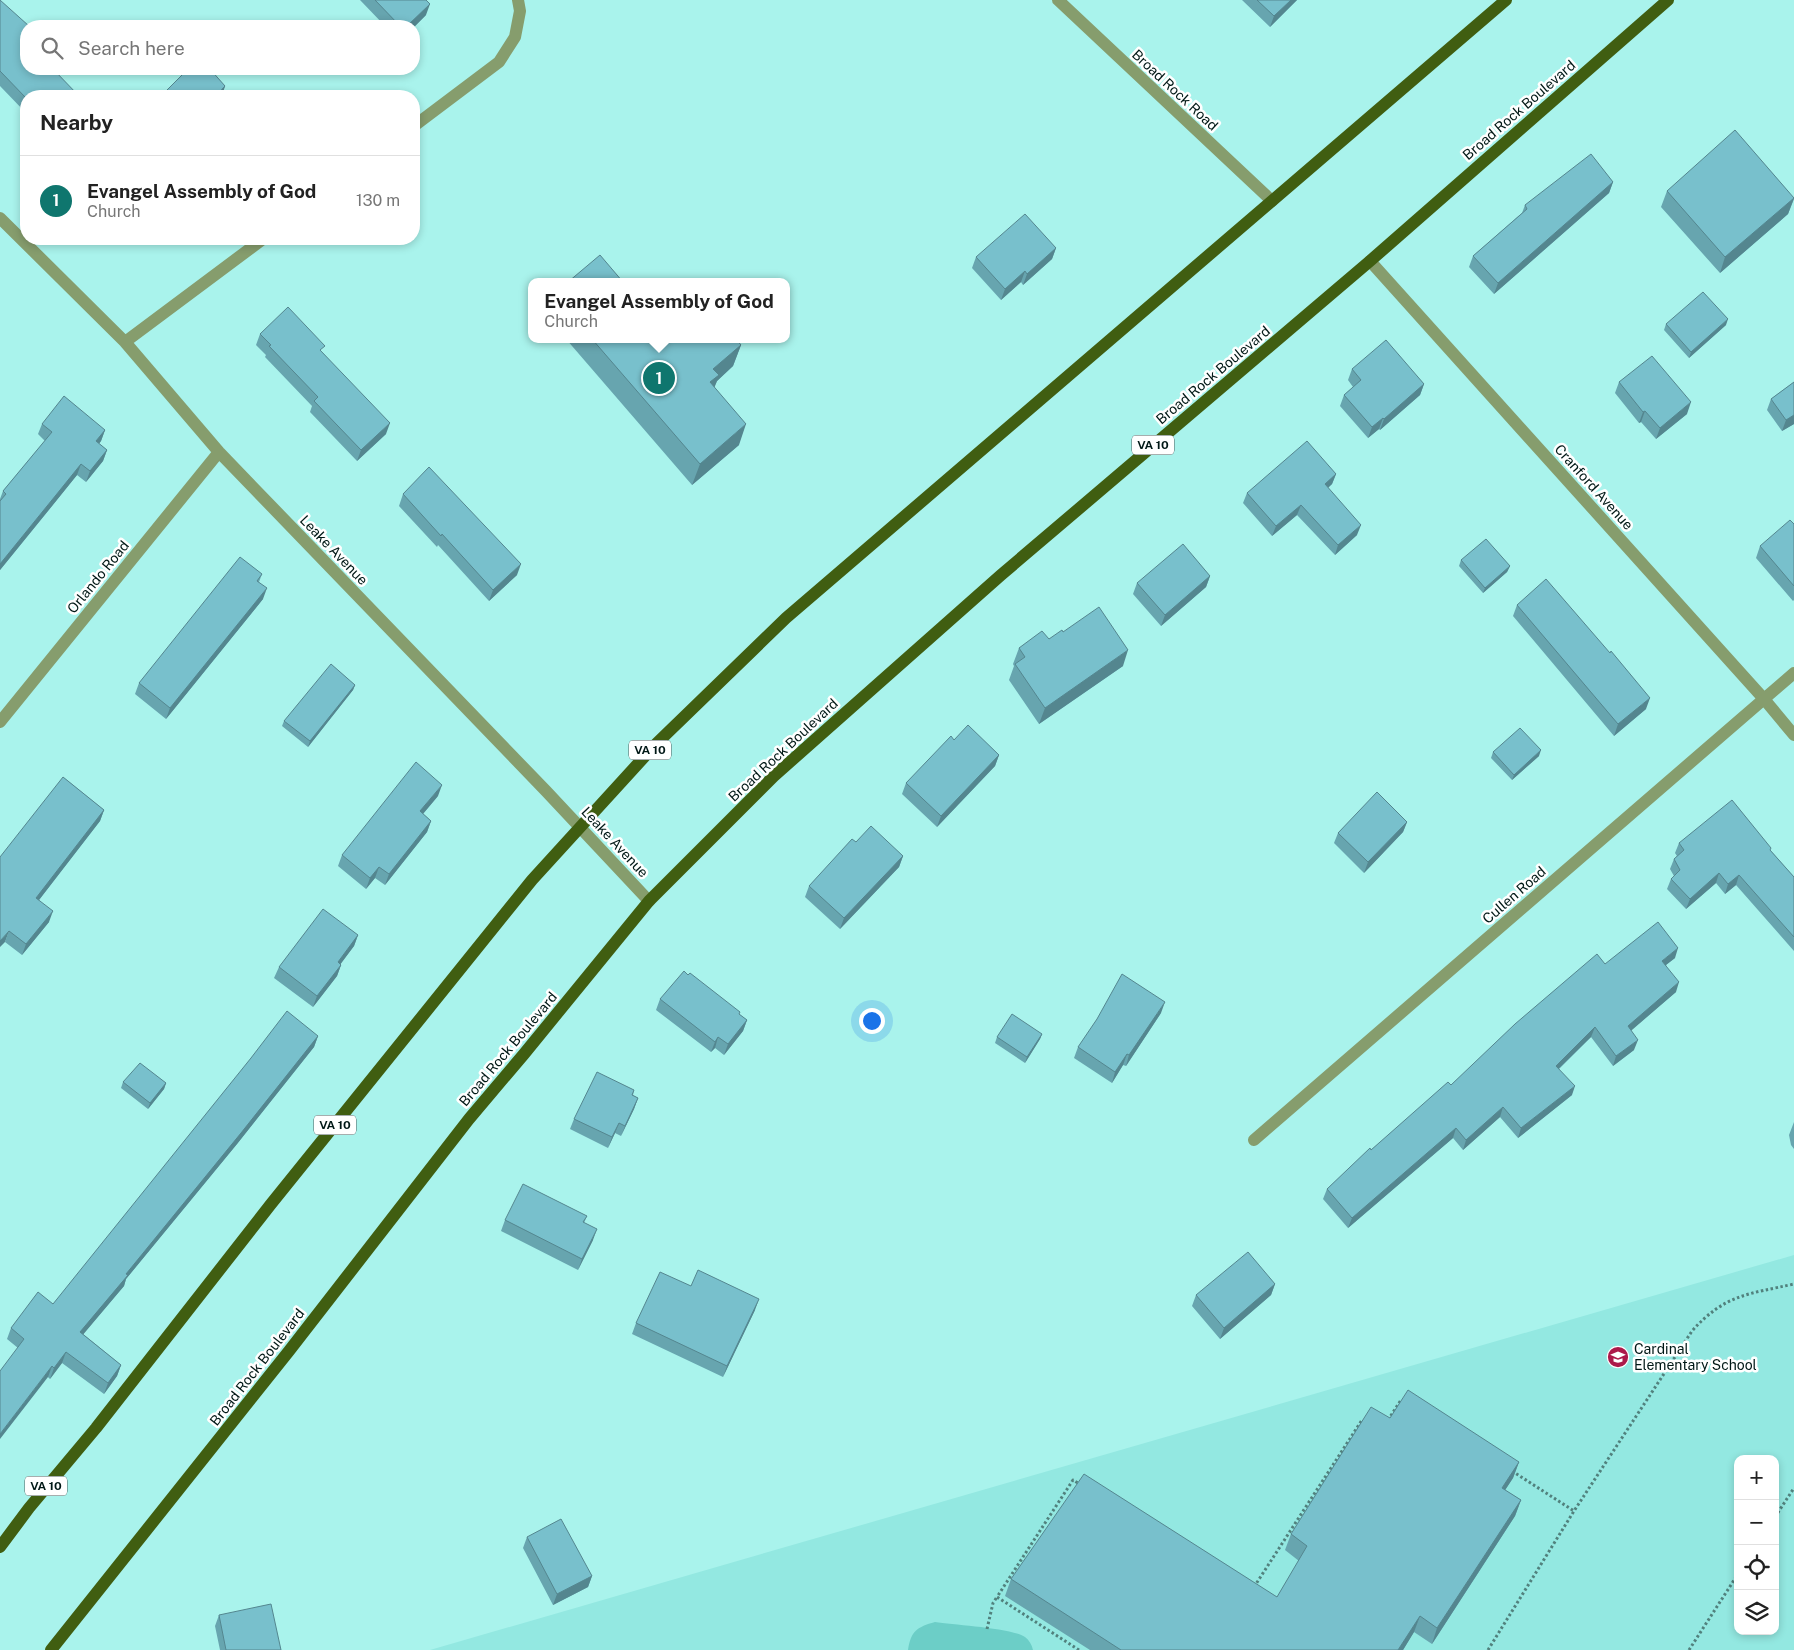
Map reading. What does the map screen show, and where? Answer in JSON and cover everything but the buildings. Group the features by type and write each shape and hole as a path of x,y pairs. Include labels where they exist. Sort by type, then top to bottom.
{"main road":[{"name":"VA 10","path":"0,1547 29,1508 96,1428 271,1204 513,903 656,744 786,618 1506,0"},
{"name":"Broad Rock Boulevard","path":"50,1650 289,1351 469,1119 649,901 774,776 876,685 1001,575 1370,261 1668,0"}],"street":[{"name":"Broad Rock Road","path":"1058,0 1272,201"},
{"path":"420,121 499,62 515,37 519,5"},
{"name":"Leake Avenue","path":"0,218 20,238"},
{"name":"Leake Avenue","path":"27,245 125,342 219,452 649,901"},
{"path":"125,342 255,245"},
{"name":"Cranford Avenue","path":"1370,261 1764,699 1794,735"},
{"name":"Orlando Road","path":"0,722 219,452"},
{"name":"Cullen Road","path":"1254,1140 1794,673"}],"path":[{"path":"1488,1650 1574,1511 1692,1331 1711,1312 1734,1298 1794,1284"},
{"path":"1387,1421 1401,1400 1410,1405"},
{"path":"1251,1592 1362,1420 1368,1423"},
{"path":"1508,1468 1574,1511"},
{"path":"987,1629 993,1603 1073,1480 1089,1490"},
{"path":"1779,1510 1794,1488"},
{"path":"1689,1650 1734,1580"},
{"path":"997,1597 1079,1650"}],"shaded area":[{"name":"Cardinal Elementary School","path":"1794,1255 1794,1650 430,1650"},
{"path":"935,1622 1008,1631 1025,1637 1033,1650 908,1650 913,1634 919,1628"}],"place":[{"name":"Evangel Assembly of God","path":"659,378"},
{"name":"Cardinal Elementary School","path":"1618,1357"}]}
